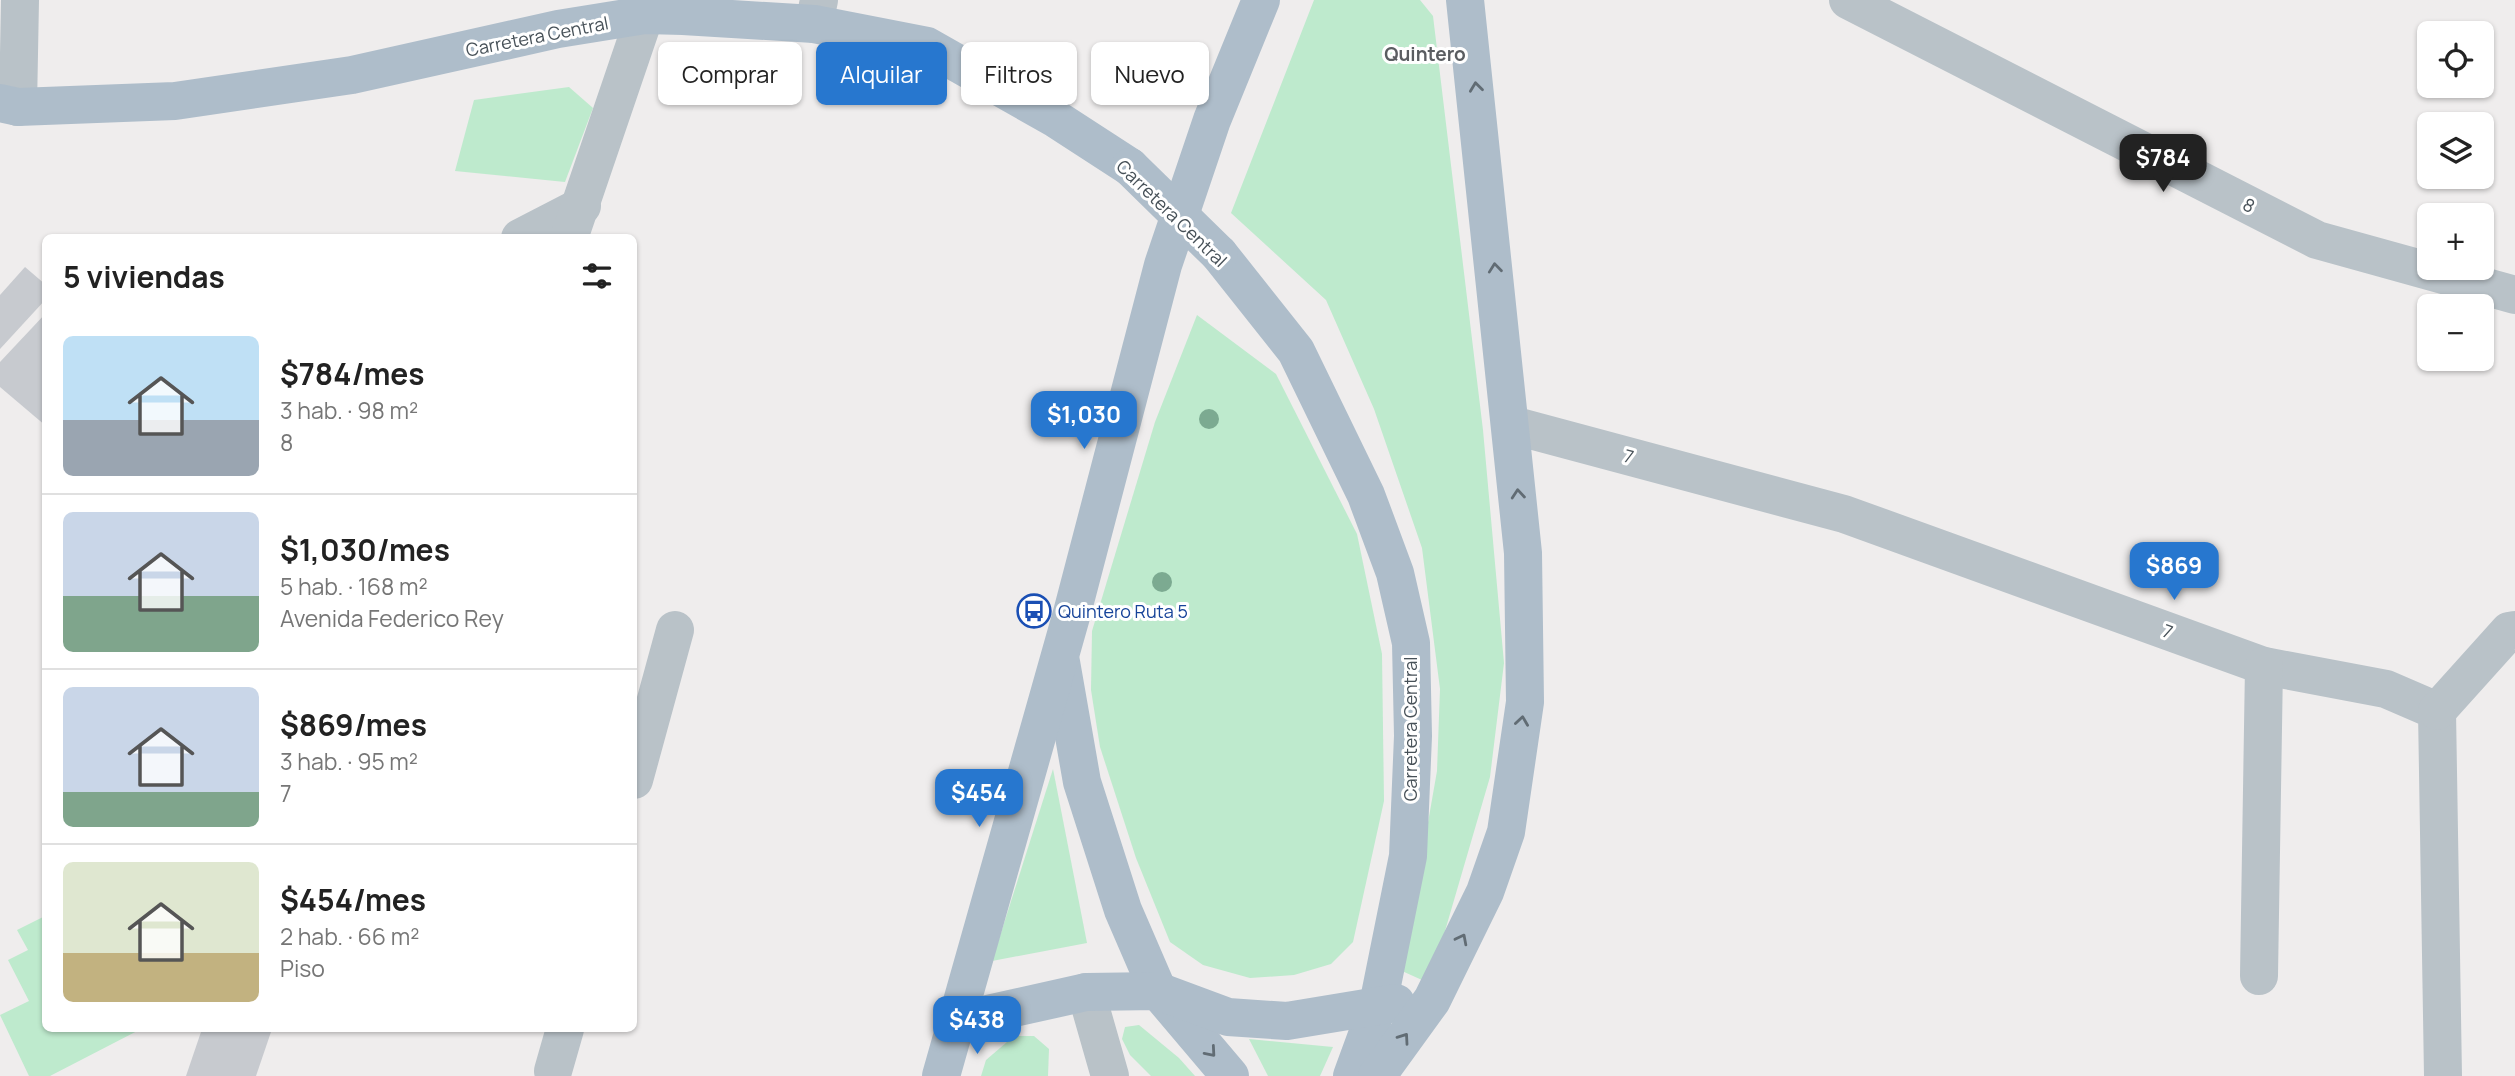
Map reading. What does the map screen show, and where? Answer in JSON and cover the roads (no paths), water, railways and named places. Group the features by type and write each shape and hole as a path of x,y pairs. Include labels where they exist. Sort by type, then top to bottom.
{"main road":[{"path":"1377,1076 1432,1000 1485,892 1506,832 1525,702 1523,553 1465,0"},
{"path":"941,1076 1059,654 1163,265 1212,120 1261,2"},
{"name":"Carretera Central","path":"9,105 175,101 325,79 558,29 645,15 816,12 926,46 1056,119 1129,167 1219,254 1296,351 1366,495 1395,573 1411,643 1412,736 1408,856 1378,1005 1352,1076"},
{"path":"1059,654 1082,782 1123,910 1158,991 1230,1076"},
{"path":"956,1021 1086,992 1158,991 1228,1017 1287,1021 1378,1005 1432,1000"}],"street":[{"path":"9,105 20,0"},
{"name":"8","path":"1848,0 2317,240 2515,295"},
{"path":"534,234 575,222 645,15"},
{"name":"7","path":"1511,425 1844,514 2264,666 2386,689 2437,711"},
{"path":"637,769 675,630"},
{"path":"2443,1076 2437,711 2509,631 2515,631"},
{"path":"2259,976 2264,666"},
{"path":"1086,992 1110,1076"},
{"path":"557,1074 564,1032"}],"place":[{"name":"Quintero Ruta 5","path":"1034,611"}],"district":[{"name":"Quintero","path":"1425,54"}]}
